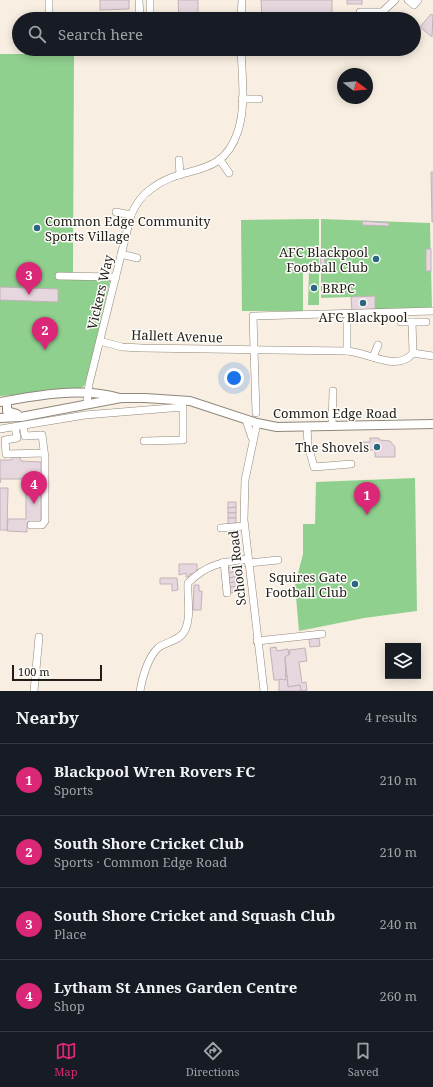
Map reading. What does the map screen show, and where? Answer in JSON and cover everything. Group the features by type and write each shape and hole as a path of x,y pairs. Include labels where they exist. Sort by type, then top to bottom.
{"main road":[{"name":"Common Edge Road","path":"3,402 88,393 121,398 190,401 246,420 277,427 433,424"},
{"name":"Common Edge Road","path":"0,418 17,417 121,398"},
{"path":"3,402 6,410 10,413 41,412"}],"street":[{"path":"48,0 49,12"},
{"path":"139,0 140,12"},
{"path":"150,0 150,12"},
{"path":"241,12 242,0"},
{"path":"360,12 382,12 395,0"},
{"path":"408,0 414,5 418,0"},
{"name":"Vickers Way","path":"88,393 131,215 135,207 150,189 180,175 207,168 220,160 232,144 238,131 241,116 241,56"},
{"path":"242,99 259,99"},
{"path":"179,160 180,175"},
{"path":"220,160 229,173"},
{"path":"116,212 131,215"},
{"path":"121,254 137,258"},
{"path":"59,276 116,277"},
{"path":"256,413 253,316 433,311"},
{"path":"347,320 347,351"},
{"path":"401,322 426,322"},
{"path":"412,322 413,353 433,356"},
{"name":"Hallett Avenue","path":"100,341 122,347 347,351 358,352 387,362 395,362 410,357 413,353"},
{"path":"373,357 378,345"},
{"path":"87,404 89,384"},
{"path":"332,426 333,391"},
{"path":"145,398 145,409"},
{"path":"0,429 85,415 183,407 183,440 144,441"},
{"name":"School Road","path":"246,420 253,442"},
{"name":"School Road","path":"257,423 245,480 244,526 264,691"},
{"path":"23,426 25,436 42,435 44,453 45,521 42,525 31,525"},
{"path":"15,427 17,438 4,440 6,454 44,453"},
{"path":"307,427 308,445 314,466 351,464"},
{"path":"221,528 244,526"},
{"path":"140,691 144,675 158,648 183,634 187,626 188,583 205,568 222,562 278,560"},
{"path":"222,562 227,593"},
{"path":"257,641 322,634"},
{"path":"34,691 39,637"}],"green space":[{"name":"Common Edge Community Sports Village","path":"0,54 12,54 12,56 74,56 73,276 111,277 86,384 79,390 0,396"},
{"path":"319,219 319,268 303,269 303,311 242,311 241,220"},
{"name":"AFC Blackpool Football Club","path":"321,219 430,223 432,308 352,311 351,297 321,298"},
{"name":"BRPC","path":"309,270 319,271 319,305 308,305"},
{"path":"415,478 417,611 364,618 299,631 295,585 303,554 303,524 315,524 316,482"}],"building":[{"path":"100,0 129,0 129,9 100,10"},
{"path":"178,0 198,0 198,12 179,12"},
{"path":"261,0 332,0 332,12 262,12"},
{"path":"347,0 362,0 362,4 347,4"},
{"path":"431,14 433,15 432,37 421,28"},
{"path":"431,172 433,172 433,222 432,222"},
{"path":"363,221 389,223 389,226 362,225"},
{"path":"426,249 431,249 431,271 426,271"},
{"path":"320,252 324,252 325,267 321,267"},
{"path":"0,287 58,289 58,302 0,300"},
{"name":"AFC Blackpool","path":"375,296 375,309 352,311 351,297"},
{"name":"The Shovels","path":"370,438 379,438 379,440 390,441 395,447 395,457 375,457 375,450 361,450 361,442 370,442"},
{"path":"14,456 19,456 21,461 41,462 41,523 27,523 27,532 7,531 8,519 26,519 26,488 29,488 29,479 1,479 0,483 0,460 11,460"},
{"path":"0,488 8,488 7,530 0,530"},
{"path":"228,502 236,502 236,507 228,508"},
{"path":"236,507 236,513 228,513 228,508"},
{"path":"228,513 236,513 236,518 228,518"},
{"path":"228,518 236,518 236,523 228,524"},
{"path":"179,564 197,564 197,574 189,574 189,577 186,577 186,573 179,575"},
{"path":"238,566 238,571 228,573 228,568"},
{"path":"238,571 239,576 229,578 228,573"},
{"path":"239,576 240,581 229,583 229,578"},
{"path":"160,578 177,578 178,590 172,591 172,584 160,584"},
{"path":"240,581 240,586 230,587 229,583"},
{"path":"194,585 199,585 199,591 202,591 201,610 193,610"},
{"path":"240,586 241,591 230,593 230,587"},
{"path":"319,638 320,646 310,647 309,639"},
{"path":"276,647 277,651 288,649 289,656 285,657 286,680 274,680 270,648"},
{"path":"305,648 307,661 299,662 302,683 306,682 307,690 301,691 300,685 288,687 285,657 290,654 289,650"},
{"path":"285,675 287,675 288,687 300,685 301,691 279,691 279,679 286,680"}],"place":[{"name":"Common Edge Community Sports Village","path":"37,228"},
{"name":"AFC Blackpool Football Club","path":"376,259"},
{"name":"BRPC","path":"314,288"},
{"name":"South Shore Cricket and Squash Club","path":"29,295"},
{"name":"AFC Blackpool","path":"363,303"},
{"name":"South Shore Cricket Club","path":"45,350"},
{"name":"The Shovels","path":"377,447"},
{"name":"Lytham St Annes Garden Centre","path":"34,504"},
{"name":"Blackpool Wren Rovers FC","path":"367,515"},
{"name":"Squires Gate Football Club","path":"355,584"}]}
